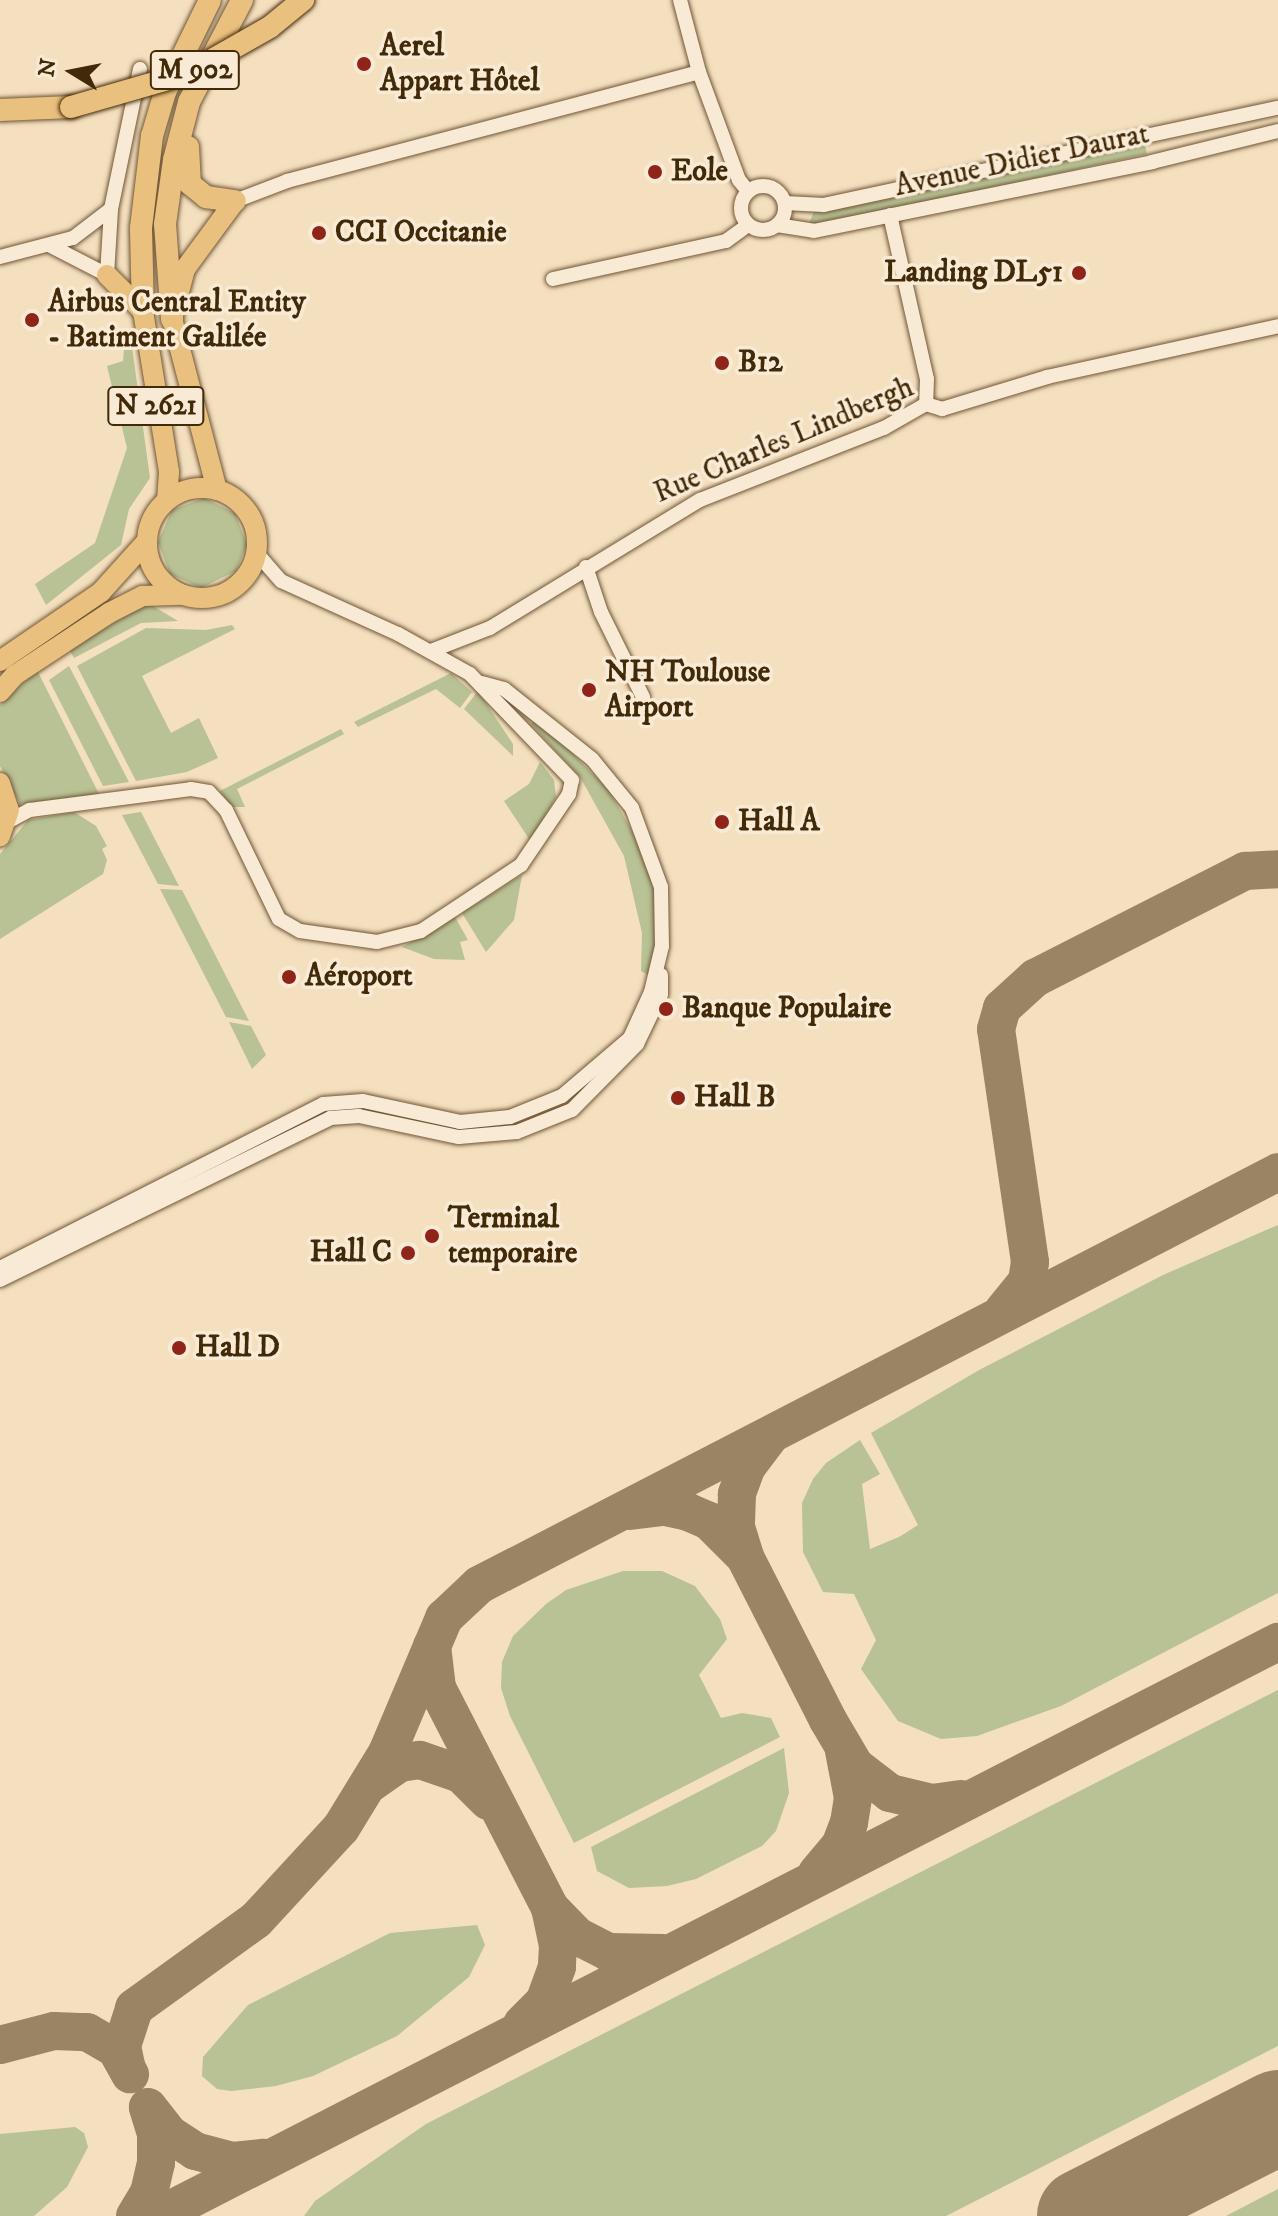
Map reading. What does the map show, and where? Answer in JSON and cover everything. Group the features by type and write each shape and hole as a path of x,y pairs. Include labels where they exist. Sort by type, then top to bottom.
{"highway":[{"name":"N 2621","path":"143,311 141,228 152,136 182,53 210,0"},
{"name":"N 2621","path":"172,319 165,224 174,160 200,78 242,0"},
{"name":"M 902","path":"0,110 71,107 145,90 189,73 270,27 303,0"},
{"path":"200,78 187,156 190,184 206,197 235,201"}],"main road":[{"path":"172,319 185,269 235,201"},
{"path":"107,275 143,311"},
{"name":"N 2621","path":"143,311 169,472 167,500"},
{"name":"N 2621","path":"172,319 217,490"},
{"path":"0,661 101,592 147,541 153,518 167,500 196,488 217,490 236,499 250,515 257,553 252,569 233,589 208,599 181,595 143,596 109,613 15,675 0,692"},
{"path":"147,541 159,578 181,595"},
{"path":"0,783 7,798 4,829"}],"street":[{"path":"680,0 699,72 739,180 748,191"},
{"path":"49,245 107,275 111,209 140,69"},
{"path":"235,201 287,181 699,72"},
{"name":"Avenue Didier Daurat","path":"785,203 824,205 1278,108"},
{"name":"Avenue Didier Daurat","path":"777,225 814,231 1278,131"},
{"path":"748,191 773,187 785,203 777,225 765,230 748,225"},
{"path":"748,191 741,208 748,225"},
{"path":"0,257 73,238 111,209"},
{"path":"890,215 927,379 926,404"},
{"path":"553,279 726,241 748,225"},
{"name":"Rue Charles Lindbergh","path":"431,651 490,628 700,500 884,428 926,404 942,409 1047,377 1278,326"},
{"path":"4,829 30,810 191,789 209,792 226,810 279,919 315,935 405,939 521,865 571,788 572,780 482,683 431,651 281,581 257,553"},
{"path":"586,567 601,612 643,697"},
{"path":"0,1280 330,1118 359,1116 459,1137 517,1132 572,1110 637,1044 661,994 661,887 632,808 592,759 504,689 482,683"},
{"path":"0,1268 323,1104 363,1101 460,1122 510,1117 550,1102 592,1074 630,1038 651,992 662,946"}],"green space":[{"path":"1144,141 1147,154 808,227 814,211"},
{"path":"132,347 150,478 129,509 121,545 46,605 35,584 95,543 127,448 107,366 123,361 124,349"},
{"path":"204,498 235,513 247,545 236,571 201,588 170,574 158,542 172,510"},
{"path":"148,603 178,621 141,623 74,658 69,649"},
{"path":"232,625 235,629 142,676 171,733 199,718 218,758 187,772 136,781 77,666 146,628 206,630"},
{"path":"69,666 129,782 103,786 49,680"},
{"path":"37,670 99,794 20,804 0,766 0,705"},
{"path":"451,673 472,692 460,708 436,689 358,727 354,722"},
{"path":"478,691 513,744 513,756 464,709"},
{"path":"536,717 608,789 636,838 655,892 657,936 650,976 641,971 642,933 624,856 580,777 531,724"},
{"path":"341,729 344,734 237,789 245,807 232,807 220,791"},
{"path":"540,762 554,780 556,797 531,842 504,801 529,784"},
{"path":"74,812 96,826 107,846 102,849 107,860 103,874 0,939 0,854 28,820"},
{"path":"141,812 179,886 158,884 122,815"},
{"path":"522,875 514,920 486,952 462,913"},
{"path":"160,889 182,890 249,1021 226,1017"},
{"path":"455,917 468,940 460,942 465,960 434,959 402,947"},
{"path":"229,1022 251,1026 266,1055 252,1069"},
{"path":"1278,1225 1278,1593 1061,1706 977,1736 941,1739 898,1721 861,1669 876,1640 854,1594 823,1592 803,1552 802,1503 813,1479 826,1463 860,1440 880,1474 862,1484 870,1549 899,1537 918,1525 871,1433 981,1369 1163,1275"},
{"path":"623,1571 662,1571 695,1586 720,1619 727,1639 699,1675 721,1718 742,1713 771,1718 780,1737 574,1843 510,1716 501,1688 502,1662 513,1636 546,1604 566,1590"},
{"path":"1278,1690 1278,2046 946,2216 304,2216 315,2201 426,2124"},
{"path":"784,1748 789,1793 776,1831 762,1846 696,1879 667,1886 629,1888 597,1871 591,1847"},
{"path":"477,1925 485,1945 469,1977 397,2036 313,2076 276,2086 231,2091 217,2089 202,2076 203,2057 248,2005 390,1933"},
{"path":"75,2127 84,2133 88,2147 67,2187 34,2216 0,2216 0,2134"},
{"path":"1278,2189 1278,2216 1226,2216"}],"taxiway":[{"path":"1003,1311 1027,1281 1030,1262 996,1029 1002,1008 1035,978 1245,871 1278,869"},
{"path":"126,2065 122,2046 134,2008 256,1920 341,1828 387,1753 444,1618 479,1585 1278,1172"},
{"path":"770,1436 747,1466 737,1494 736,1527 745,1557 828,1720 855,1766 890,1793 932,1803 961,1799"},
{"path":"630,1511 665,1507 688,1512 709,1521 745,1557"},
{"path":"158,2216 1278,1642"},
{"path":"432,1646 437,1688 550,1908 558,1945 557,1967 544,2002 522,2024"},
{"path":"817,1873 840,1846 849,1823 853,1798 844,1751"},
{"path":"371,1783 400,1763 420,1760 461,1774 488,1801"},
{"path":"550,1908 577,1936 608,1952 663,1953"},
{"path":"0,2045 54,2031 87,2032 116,2049 130,2074"},
{"path":"135,2216 149,2193 156,2163 156,2134 148,2107 169,2134 195,2151 233,2161 264,2158"}],"runway":[{"path":"1084,2216 1278,2117"}],"place":[{"name":"Aerel Appart Hôtel","path":"364,64"},
{"name":"Eole","path":"655,172"},
{"name":"CCI Occitanie","path":"319,233"},
{"name":"Landing DL51","path":"1079,273"},
{"name":"Airbus Central Entity - Batiment Galilée","path":"32,320"},
{"name":"B12","path":"722,363"},
{"name":"NH Toulouse Airport","path":"589,690"},
{"name":"Hall A","path":"722,822"},
{"name":"Aéroport","path":"289,977"},
{"name":"Banque Populaire","path":"666,1009"},
{"name":"Hall B","path":"678,1098"},
{"name":"Terminal temporaire","path":"432,1236"},
{"name":"Hall C","path":"408,1253"},
{"name":"Hall D","path":"179,1348"}]}
